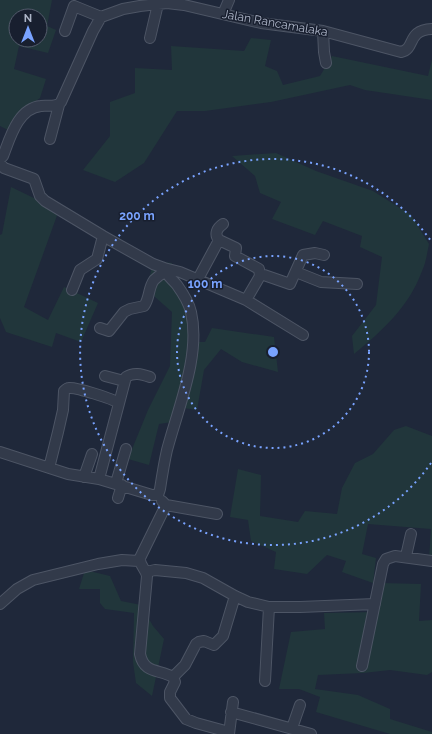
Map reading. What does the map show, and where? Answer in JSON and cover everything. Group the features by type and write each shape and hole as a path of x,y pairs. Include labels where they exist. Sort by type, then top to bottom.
{"street":[{"path":"223,14 229,0"},
{"name":"Jalan Rancamalaka","path":"101,17 141,3 167,3 184,5 261,22 323,31 401,52 407,49 418,32 432,29"},
{"path":"150,38 158,4"},
{"path":"50,139 59,105 66,93 97,22 101,17 74,6 65,31"},
{"path":"323,31 326,63"},
{"path":"0,159 18,122 26,112 37,106 59,105"},
{"path":"0,164 4,168 34,180 40,196 45,201 103,236 165,270 180,272 246,300 303,335"},
{"path":"223,224 219,226 217,230 216,234 219,240 236,248 235,256 259,269 260,276 246,300"},
{"path":"72,290 81,269 97,259 103,236"},
{"path":"198,280 219,240"},
{"path":"260,276 264,275 290,284 303,255 315,253 324,254"},
{"path":"100,328 110,331 124,312 144,306 148,299 152,282 165,270"},
{"path":"158,495 167,452 189,372 193,340 191,311 177,285 165,270"},
{"path":"296,272 321,282 357,284"},
{"path":"99,478 126,377 138,373 150,377"},
{"path":"105,376 124,381"},
{"path":"48,468 63,410 64,391 71,388 92,393 118,403"},
{"path":"118,498 119,484 126,449"},
{"path":"0,452 68,474 99,478 152,495 158,495"},
{"path":"84,477 92,454"},
{"path":"158,495 166,505 217,514"},
{"path":"139,561 166,505"},
{"path":"406,556 411,534"},
{"path":"362,666 374,604 386,559 395,556 406,556 432,561"},
{"path":"0,604 17,589 33,580 98,564 122,560 139,561"},
{"path":"139,561 146,572 140,644 141,660 146,667 174,677"},
{"path":"146,572 155,570 186,573 203,578 256,605 268,607 300,608 374,604"},
{"path":"236,596 221,638 214,645 204,641 196,644 185,665 174,677 175,682 170,692 170,698 186,719 229,733 232,707 311,734"},
{"path":"265,681 268,607"},
{"path":"292,728 300,705"}],"green space":[{"path":"0,0 52,0 48,21 48,8 8,8 8,48 19,48 14,69 46,79 40,98 23,110 10,131 0,126"},
{"path":"48,26 56,30 48,53 27,48 48,48"},
{"path":"251,38 271,40 265,66 277,71 283,85 320,76 332,56 428,76 432,60 432,100 365,90 350,85 271,102 205,111 177,111 144,163 115,182 83,170 110,136 110,102 135,93 135,68 172,70 171,46 244,51"},
{"path":"276,153 316,171 373,191 411,215 429,244 423,268 410,296 394,317 354,354 352,336 376,305 382,257 360,247 362,236 323,221 315,235 272,219 281,202 260,193 255,176 232,156"},
{"path":"11,187 59,210 24,307 48,320 64,287 98,303 81,342 56,333 52,347 6,332 0,318 0,235 2,234"},
{"path":"153,261 172,263 178,292 192,298 191,342 205,342 212,328 274,337 278,372 242,362 221,349 204,370 197,410 177,407 172,422 159,424 149,465 128,459 148,410 170,366 172,312 147,290"},
{"path":"406,426 432,436 432,559 429,559 431,529 368,524 362,554 376,558 373,583 342,572 346,561 327,555 307,574 274,569 276,552 251,541 248,520 230,517 238,469 261,475 260,516 298,522 305,511 337,514 342,488 355,463 373,454 394,430"},
{"path":"85,570 110,576 121,601 141,605 153,626 164,639 152,696 136,683 133,662 134,613 105,609 100,603 100,589 79,589"},
{"path":"381,583 421,584 419,621 432,620 432,672 427,675 390,670 318,675 315,689 358,695 390,709 390,719 432,732 432,734 390,734 316,712 320,697 299,689 279,689 291,632 325,629 324,613 376,612"}]}
